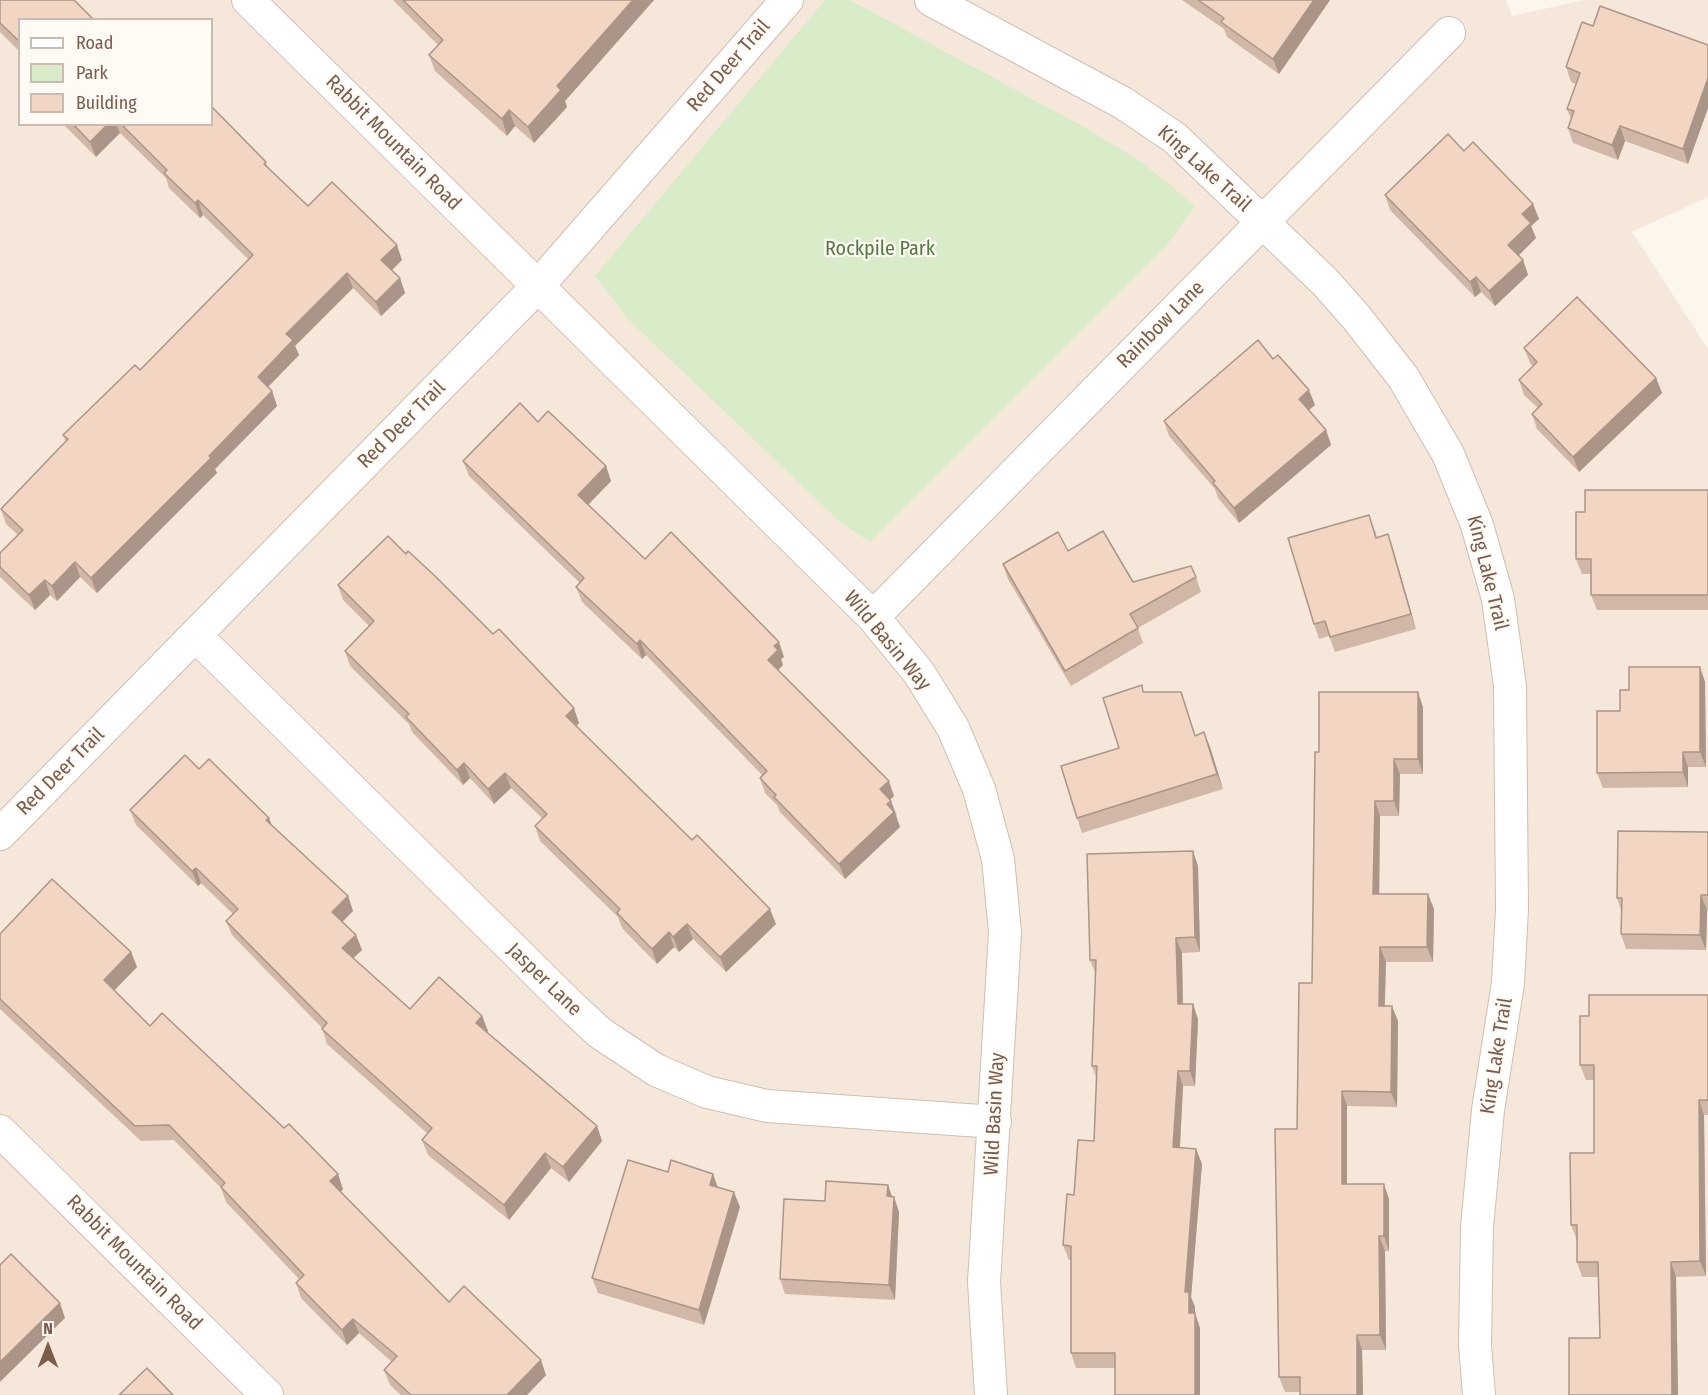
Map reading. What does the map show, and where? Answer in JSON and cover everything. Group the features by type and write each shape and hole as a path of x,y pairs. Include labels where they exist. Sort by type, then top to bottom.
{"street":[{"name":"Rabbit Mountain Road","path":"248,0 538,286"},
{"name":"Red Deer Trail","path":"0,834 538,286 787,0"},
{"name":"King Lake Trail","path":"931,0 1123,103 1167,132 1263,222 1356,317 1403,377 1448,454 1477,525 1498,599 1510,686 1512,909 1508,983 1488,1110 1477,1227 1475,1345 1479,1395"},
{"name":"Rainbow Lane","path":"873,617 1449,33"},
{"name":"Wild Basin Way","path":"538,286 873,617 919,673 953,728 979,789 998,859 1005,932 984,1282 990,1395"},
{"name":"Jasper Lane","path":"196,636 573,1008 600,1033 656,1070 707,1092 767,1106 994,1122"},
{"name":"Rabbit Mountain Road","path":"0,1131 267,1395"}],"shaded area":[{"path":"0,0 1506,0 1512,16 1584,0 1708,0 1708,197 1632,232 1708,349 1708,1395 0,1395"}],"green space":[{"name":"Rockpile Park","path":"825,0 850,0 1091,131 1143,163 1195,206 1166,246 870,542 840,522 627,318 595,276"}],"building":[{"path":"0,0 74,0 92,18 18,18 18,40 0,23"},
{"path":"403,0 633,0 557,86 561,90 528,127 509,110 502,119 429,55 443,40"},
{"path":"1198,0 1314,0 1273,59 1221,22 1224,18"},
{"path":"1600,6 1708,45 1708,78 1683,149 1620,126 1612,145 1568,128 1574,111 1567,109 1580,73 1566,67 1582,22 1593,26"},
{"path":"213,108 266,162 264,164 308,206 332,182 397,245 381,260 400,278 376,302 347,273 286,334 293,340 258,377 272,391 209,456 211,458 91,578 75,562 52,586 45,580 29,595 0,567 0,553 23,530 1,509 68,439 63,435 135,365 140,370 253,255 198,200 195,203 164,173 167,170 123,126 213,126"},
{"path":"75,126 106,126 90,142"},
{"path":"1448,134 1464,151 1473,142 1533,204 1522,214 1531,223 1508,245 1523,260 1489,291 1476,277 1470,282 1385,195"},
{"path":"1577,297 1656,378 1573,457 1532,414 1542,404 1519,380 1537,362 1524,348"},
{"path":"1258,340 1273,359 1278,355 1309,390 1299,399 1326,430 1234,508 1213,483 1215,481 1164,421"},
{"path":"520,403 538,422 548,411 606,466 578,495 645,559 671,532 779,642 774,646 778,650 768,660 889,781 880,789 891,801 887,804 894,812 839,864 774,797 776,795 760,778 767,771 640,640 637,644 576,587 584,578 463,461"},
{"path":"1585,490 1708,490 1708,595 1591,595 1591,559 1576,559 1576,512 1585,512"},
{"path":"1369,515 1376,538 1388,534 1411,614 1330,637 1325,621 1314,624 1288,538"},
{"path":"1103,531 1133,582 1191,566 1196,577 1130,614 1138,628 1065,671 1003,564 1058,532 1068,551"},
{"path":"388,536 406,554 408,551 435,576 493,634 499,629 574,708 566,716 692,840 697,835 770,909 720,957 687,924 673,937 669,932 652,949 617,913 620,909 535,826 547,814 505,773 488,789 464,763 457,770 406,717 409,714 345,651 374,621 338,585"},
{"path":"1629,667 1700,667 1700,752 1683,752 1683,772 1597,773 1597,711 1620,711 1620,690 1629,690"},
{"path":"1142,685 1143,692 1181,692 1195,736 1204,732 1217,774 1077,818 1061,766 1119,748 1103,698"},
{"path":"1319,692 1418,692 1418,759 1394,759 1394,801 1375,801 1373,894 1428,894 1427,947 1380,947 1379,1006 1392,1006 1391,1092 1342,1091 1342,1184 1384,1184 1384,1236 1379,1236 1380,1335 1357,1335 1357,1395 1300,1395 1300,1377 1279,1377 1275,1129 1297,1129 1299,983 1312,983 1315,752 1319,752"},
{"path":"185,755 199,769 209,759 269,818 266,820 348,896 332,912 356,935 342,948 410,1009 439,977 482,1016 476,1023 597,1126 563,1167 545,1153 504,1205 422,1140 432,1128 322,1029 327,1023 226,921 238,909 196,868 192,871 130,810"},
{"path":"1618,831 1708,832 1708,895 1701,895 1700,935 1621,934 1622,898 1617,898"},
{"path":"1193,851 1195,937 1176,938 1178,1004 1193,1004 1190,1071 1178,1071 1173,1147 1196,1149 1185,1292 1189,1292 1189,1313 1195,1313 1195,1395 1115,1395 1115,1353 1071,1353 1071,1246 1063,1245 1067,1194 1074,1195 1078,1140 1094,1141 1097,1066 1092,1066 1096,960 1090,960 1087,854"},
{"path":"52,879 131,952 104,980 150,1026 162,1013 284,1128 289,1124 338,1174 330,1181 449,1302 464,1286 541,1360 507,1395 411,1395 384,1370 397,1356 353,1319 342,1330 296,1283 304,1275 221,1187 225,1183 169,1125 135,1126 0,999 0,934"},
{"path":"1589,995 1708,995 1708,1100 1699,1100 1700,1261 1671,1262 1672,1395 1569,1395 1569,1338 1600,1338 1598,1262 1577,1262 1577,1225 1571,1225 1570,1153 1594,1153 1594,1065 1580,1065 1580,1016 1589,1016"},
{"path":"628,1160 668,1172 671,1160 713,1174 710,1185 734,1192 699,1310 592,1278"},
{"path":"826,1181 888,1185 887,1196 894,1197 889,1285 780,1279 784,1199 825,1201"},
{"path":"11,1254 60,1303 0,1362 0,1265"},
{"path":"147,1368 173,1395 119,1395"}]}
